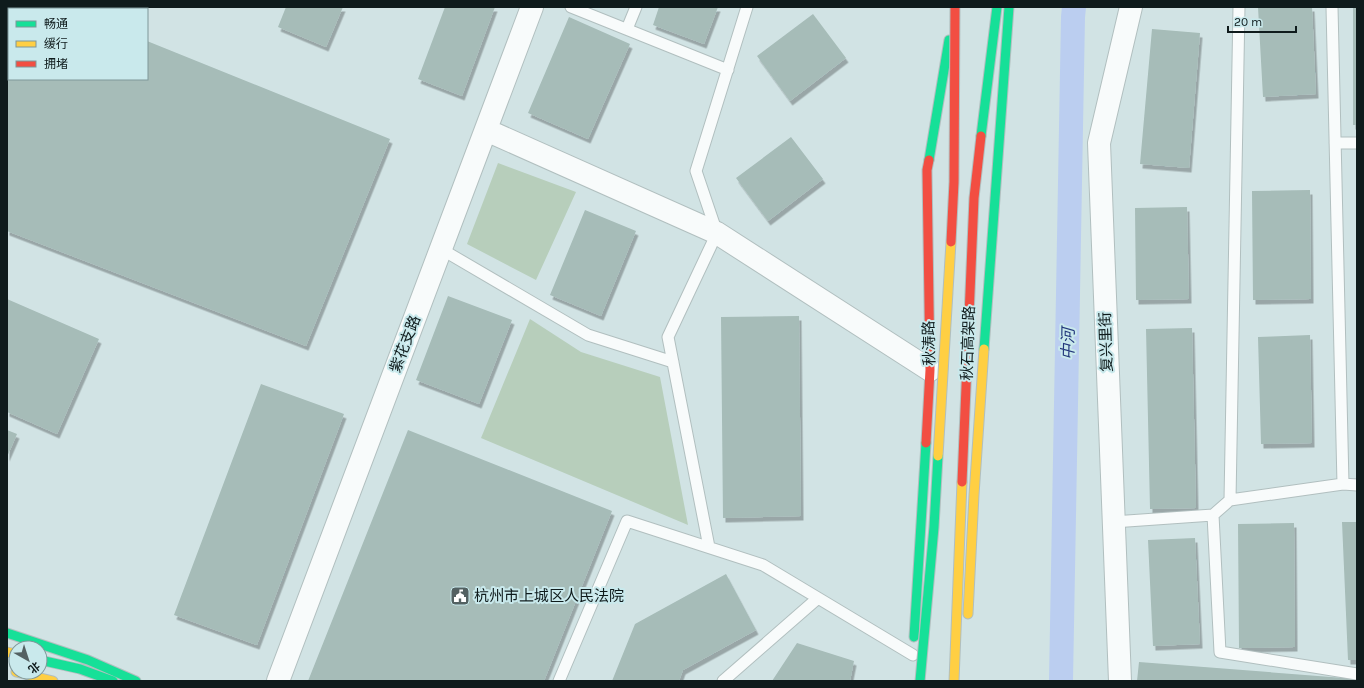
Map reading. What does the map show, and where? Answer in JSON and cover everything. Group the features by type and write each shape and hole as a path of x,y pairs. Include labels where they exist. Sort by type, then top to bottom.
{"main road":[{"name":"秋涛路","path":"911,681 930,370 927,170 954,7"},
{"name":"秋石高架路","path":"920,681 934,527 954,190 954,7"},
{"name":"秋石高架路","path":"954,681 974,198 997,7"},
{"path":"967,627 974,495 1009,7"},
{"path":"7,633 88,660 136,681"},
{"path":"48,662 80,669 113,681"}],"street":[{"name":"紫花支路","path":"278,681 532,7"},
{"name":"复兴里街","path":"1120,681 1099,143 1130,7"},
{"path":"486,130 716,232 930,370"}],"lane":[{"path":"571,7 728,70"},
{"path":"627,29 636,7"},
{"path":"709,548 668,337 716,232 696,171 747,7"},
{"path":"1230,500 1239,7"},
{"path":"1332,7 1343,484"},
{"path":"1335,143 1357,143"},
{"path":"441,249 588,335 673,362"},
{"path":"1113,522 1213,515 1230,500 1343,484 1357,485"},
{"path":"1213,515 1220,652 1357,674"},
{"path":"559,681 627,521 763,565 913,655"},
{"path":"723,681 818,598"}],"green space":[{"path":"498,163 576,192 536,280 467,244"},
{"path":"530,319 581,352 660,377 688,525 481,438"}],"building":[{"path":"61,7 63,8 12,8"},
{"path":"286,7 343,7 326,47 278,27"},
{"path":"445,7 495,7 462,96 418,79"},
{"path":"659,7 718,7 704,44 653,25"},
{"path":"1258,7 1312,7 1316,94 1263,97"},
{"path":"1353,7 1357,7 1357,125 1353,125"},
{"path":"813,14 846,58 790,101 757,56"},
{"path":"8,16 8,80 148,80 148,41 390,139 306,346 7,231"},
{"path":"569,17 630,44 588,139 528,113"},
{"path":"1152,29 1200,33 1189,168 1140,164"},
{"path":"791,137 823,179 768,221 736,178"},
{"path":"1310,190 1311,299 1253,300 1252,191"},
{"path":"1187,207 1189,299 1136,300 1135,208"},
{"path":"585,210 636,231 601,316 550,295"},
{"path":"448,296 512,320 479,404 416,380"},
{"path":"7,299 99,339 57,434 7,412"},
{"path":"799,316 801,516 723,518 721,317"},
{"path":"1192,328 1196,508 1150,509 1146,329"},
{"path":"1310,335 1312,443 1261,444 1258,337"},
{"path":"261,384 344,414 257,645 174,615"},
{"path":"7,430 17,434 7,457"},
{"name":"杭州市上城区人民法院","path":"408,430 612,511 544,681 308,681"},
{"path":"1342,522 1357,522 1357,660 1348,660"},
{"path":"1294,523 1295,647 1239,648 1238,524"},
{"path":"1195,538 1200,644 1153,646 1148,540"},
{"path":"726,574 756,630 683,670 679,681 612,681 635,624"},
{"path":"797,643 854,661 850,681 772,681"},
{"path":"1139,662 1357,679 1357,681 1137,681"}],"waterway":[{"name":"中河","path":"1061,681 1074,7"}],"traffic: fast":[{"path":"981,136 997,7"},
{"path":"984,349 1009,7"},
{"path":"929,160 949,40"},
{"path":"914,637 926,443"},
{"path":"920,681 934,527 938,456"},
{"path":"7,633 88,660 136,681"},
{"path":"48,662 80,669 113,681"}],"traffic: slow":[{"path":"938,456 951,242"},
{"path":"968,614 984,349"},
{"path":"954,681 962,482"},
{"path":"48,680 53,681"}],"traffic: jam":[{"path":"951,242 954,182 955,7"},
{"path":"962,482 974,198 981,136"},
{"path":"926,443 930,370 927,170 929,160"}],"place":[{"name":"杭州市上城区人民法院","path":"460,596"}]}
